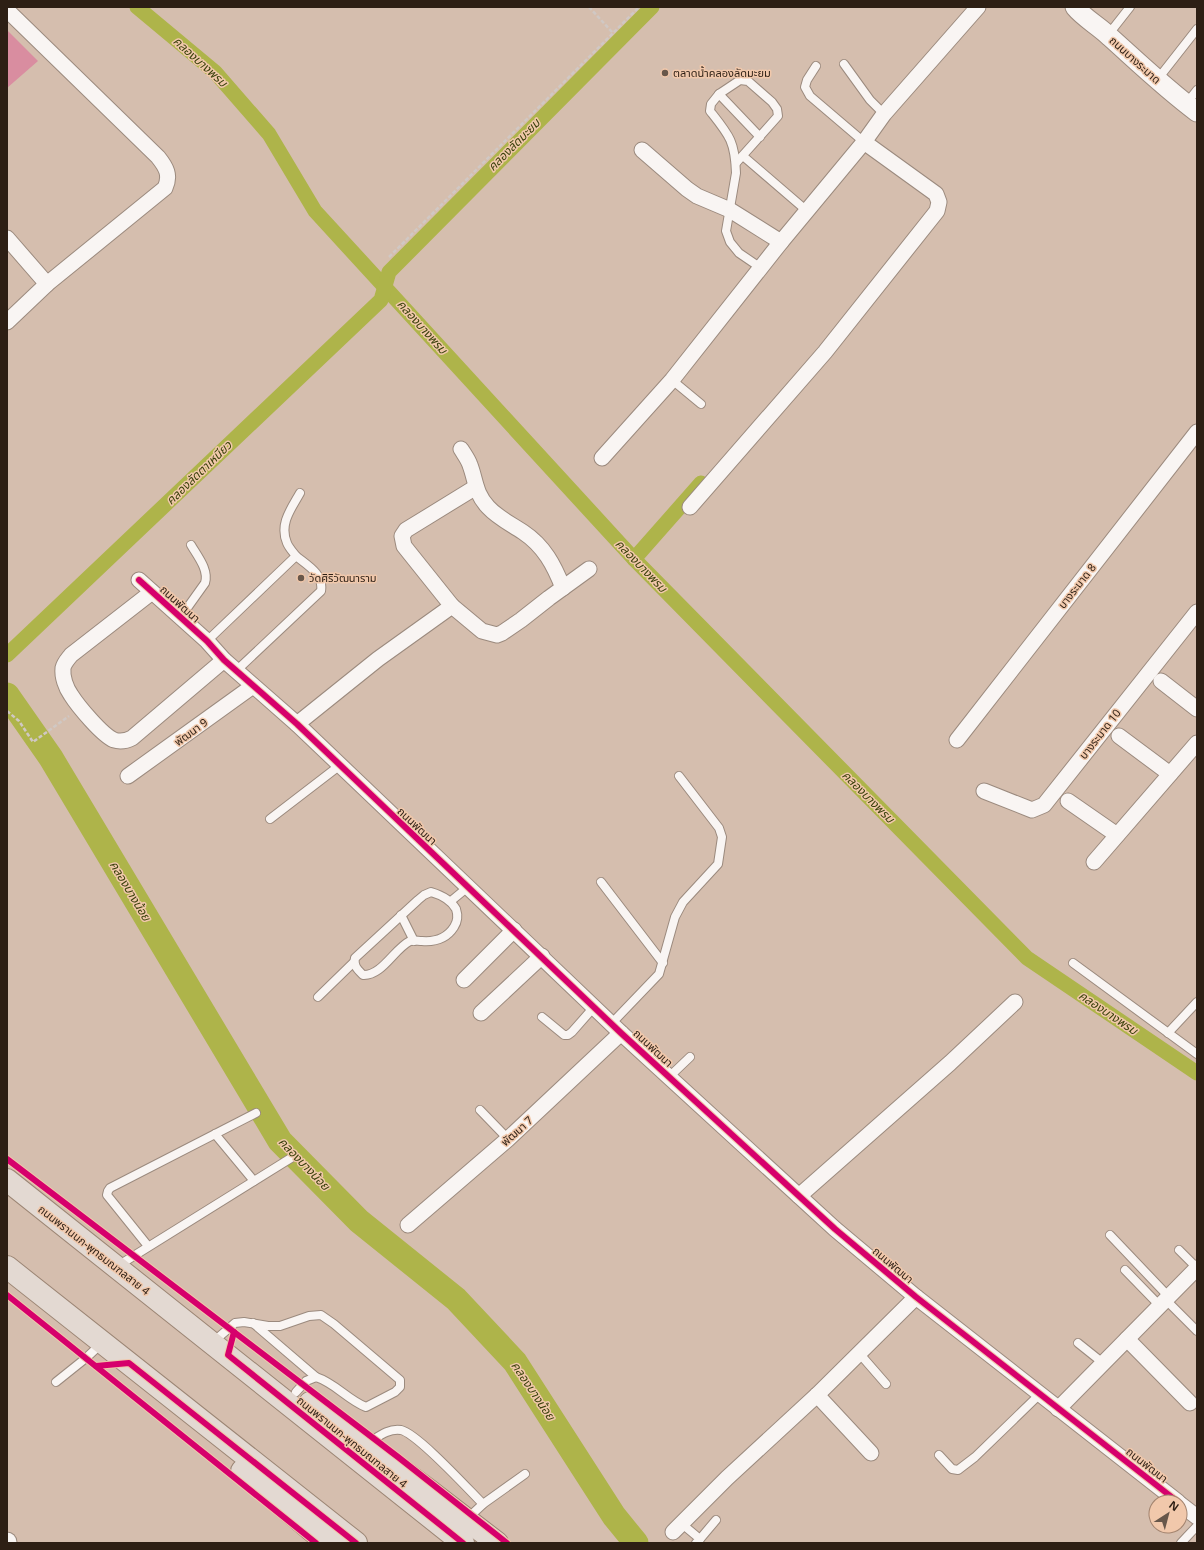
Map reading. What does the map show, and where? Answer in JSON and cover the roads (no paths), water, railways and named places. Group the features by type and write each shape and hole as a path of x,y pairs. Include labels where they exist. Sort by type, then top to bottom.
{"main road":[{"name":"ถนนพรานนก-พุทธมณฑลสาย 4","path":"7,1180 463,1543"},
{"path":"7,1267 354,1541"},
{"path":"220,1349 296,1392 497,1543"},
{"path":"129,1363 185,1422 327,1543"}],"street":[{"path":"602,458 672,380 864,142 884,114 978,7"},
{"name":"ถนนบางระมาด","path":"1075,7 1082,16 1108,35 1157,80 1193,102"},
{"path":"7,10 158,157 166,166 168,174 168,182 165,188 47,284 7,322"},
{"path":"690,508 825,352 937,211 939,202 936,194 864,142"},
{"path":"642,150 697,196 730,210 782,242"},
{"path":"7,238 47,284"},
{"name":"บางระมาด 8","path":"957,740 1197,432"},
{"path":"461,449 470,464 476,487 488,508 505,521 524,532 541,547 553,564 564,588"},
{"path":"476,487 406,530 402,536 404,546 452,606 482,631 496,635 502,633 589,570"},
{"name":"ถนนพัฒนา","path":"139,580 206,641 236,671 297,724 339,766 542,956 594,1007 835,1229 916,1297 1039,1395 1058,1408 1168,1494"},
{"path":"152,592 71,655 65,662 63,668 64,680 70,694 103,733 119,741 127,741 132,738 224,660"},
{"path":"297,724 378,659 452,606"},
{"name":"บางระมาด 10","path":"984,791 1032,810 1044,805 1197,612"},
{"path":"1162,682 1197,709"},
{"name":"พัฒนา 9","path":"128,776 253,686"},
{"path":"1118,736 1170,774"},
{"path":"1094,862 1197,743"},
{"path":"1068,801 1117,835"},
{"path":"464,980 514,930"},
{"path":"481,1013 542,956"},
{"path":"799,1196 950,1063 1015,1002"},
{"name":"พัฒนา 7","path":"408,1225 508,1139 617,1028"},
{"path":"1058,1408 1197,1268"},
{"path":"677,1528 727,1478 817,1395 916,1297"},
{"path":"1127,1340 1190,1403"},
{"path":"817,1395 871,1453"},
{"name":"ถนนพัฒนา","path":"1188,1510 1197,1517"}],"lane":[{"path":"1108,35 1130,7"},
{"path":"1157,80 1197,29"},
{"path":"844,64 870,100 884,114"},
{"path":"816,66 807,80 805,87 810,96 864,142"},
{"path":"736,163 778,116 777,109 772,102 748,81 740,80 719,94 711,104 710,111 729,135 733,145 736,163 736,173 726,231 730,242 739,253 761,268"},
{"path":"719,94 760,137"},
{"path":"743,156 807,211"},
{"path":"672,380 700,404"},
{"path":"236,671 321,591 322,584 320,578 296,556 287,544 285,521 300,493"},
{"path":"180,618 205,583 206,577 206,572 191,545"},
{"path":"206,641 296,556"},
{"path":"270,818 339,766"},
{"path":"617,1028 658,974 663,963 668,936 680,907 693,890 718,864 720,857 722,837 719,828 679,776"},
{"path":"601,882 663,963"},
{"path":"451,901 468,887"},
{"path":"318,997 354,962 357,955 424,895 431,892 451,901 458,915 455,926 445,937 437,940 410,942 400,949 374,973 363,975 356,968 354,962"},
{"path":"401,915 414,941"},
{"path":"1073,963 1197,1054"},
{"path":"1168,1033 1197,1002"},
{"path":"542,1017 564,1035 568,1035 594,1007"},
{"path":"669,1077 690,1057"},
{"path":"480,1110 508,1139"},
{"path":"148,1246 107,1195 110,1188 256,1113"},
{"path":"215,1134 254,1181"},
{"path":"116,1267 291,1158"},
{"path":"1110,1235 1165,1301"},
{"path":"1179,1250 1197,1268"},
{"path":"1125,1270 1165,1301 1197,1330"},
{"path":"220,1349 234,1323 252,1322 268,1326 280,1326 303,1318 321,1315 334,1324 400,1380 400,1387 395,1392 366,1407 356,1403 324,1379 316,1377 252,1322"},
{"path":"56,1382 103,1342"},
{"path":"1078,1343 1103,1363"},
{"path":"859,1353 886,1384"},
{"path":"296,1392 306,1381 316,1377"},
{"path":"939,1455 952,1469 958,1470 975,1457 1039,1395"},
{"path":"366,1444 386,1432 402,1430 426,1447 483,1504"},
{"path":"467,1519 483,1504 525,1474"},
{"path":"677,1528 698,1541 716,1520"},
{"path":"1181,1543 1197,1526"}],"waterway":[{"name":"คลองบางพรม","path":"137,7 215,72 269,134 315,211 634,559 1027,958 1197,1073"},
{"name":"คลองลัดตาเหนียว","path":"7,655 381,300 389,272 652,7"},
{"path":"634,559 701,483"},
{"name":"คลองบางน้อย","path":"7,695 51,758 280,1141 359,1221 456,1299 515,1362 614,1516 636,1543"}],"place":[{"name":"ตลาดน้ำคลองลัดมะยม","path":"665,73"},
{"name":"วัดศิริวัฒนาราม","path":"301,578"}],"water label":[{"name":"คลองลัดมะยม","path":"514,145"}]}
